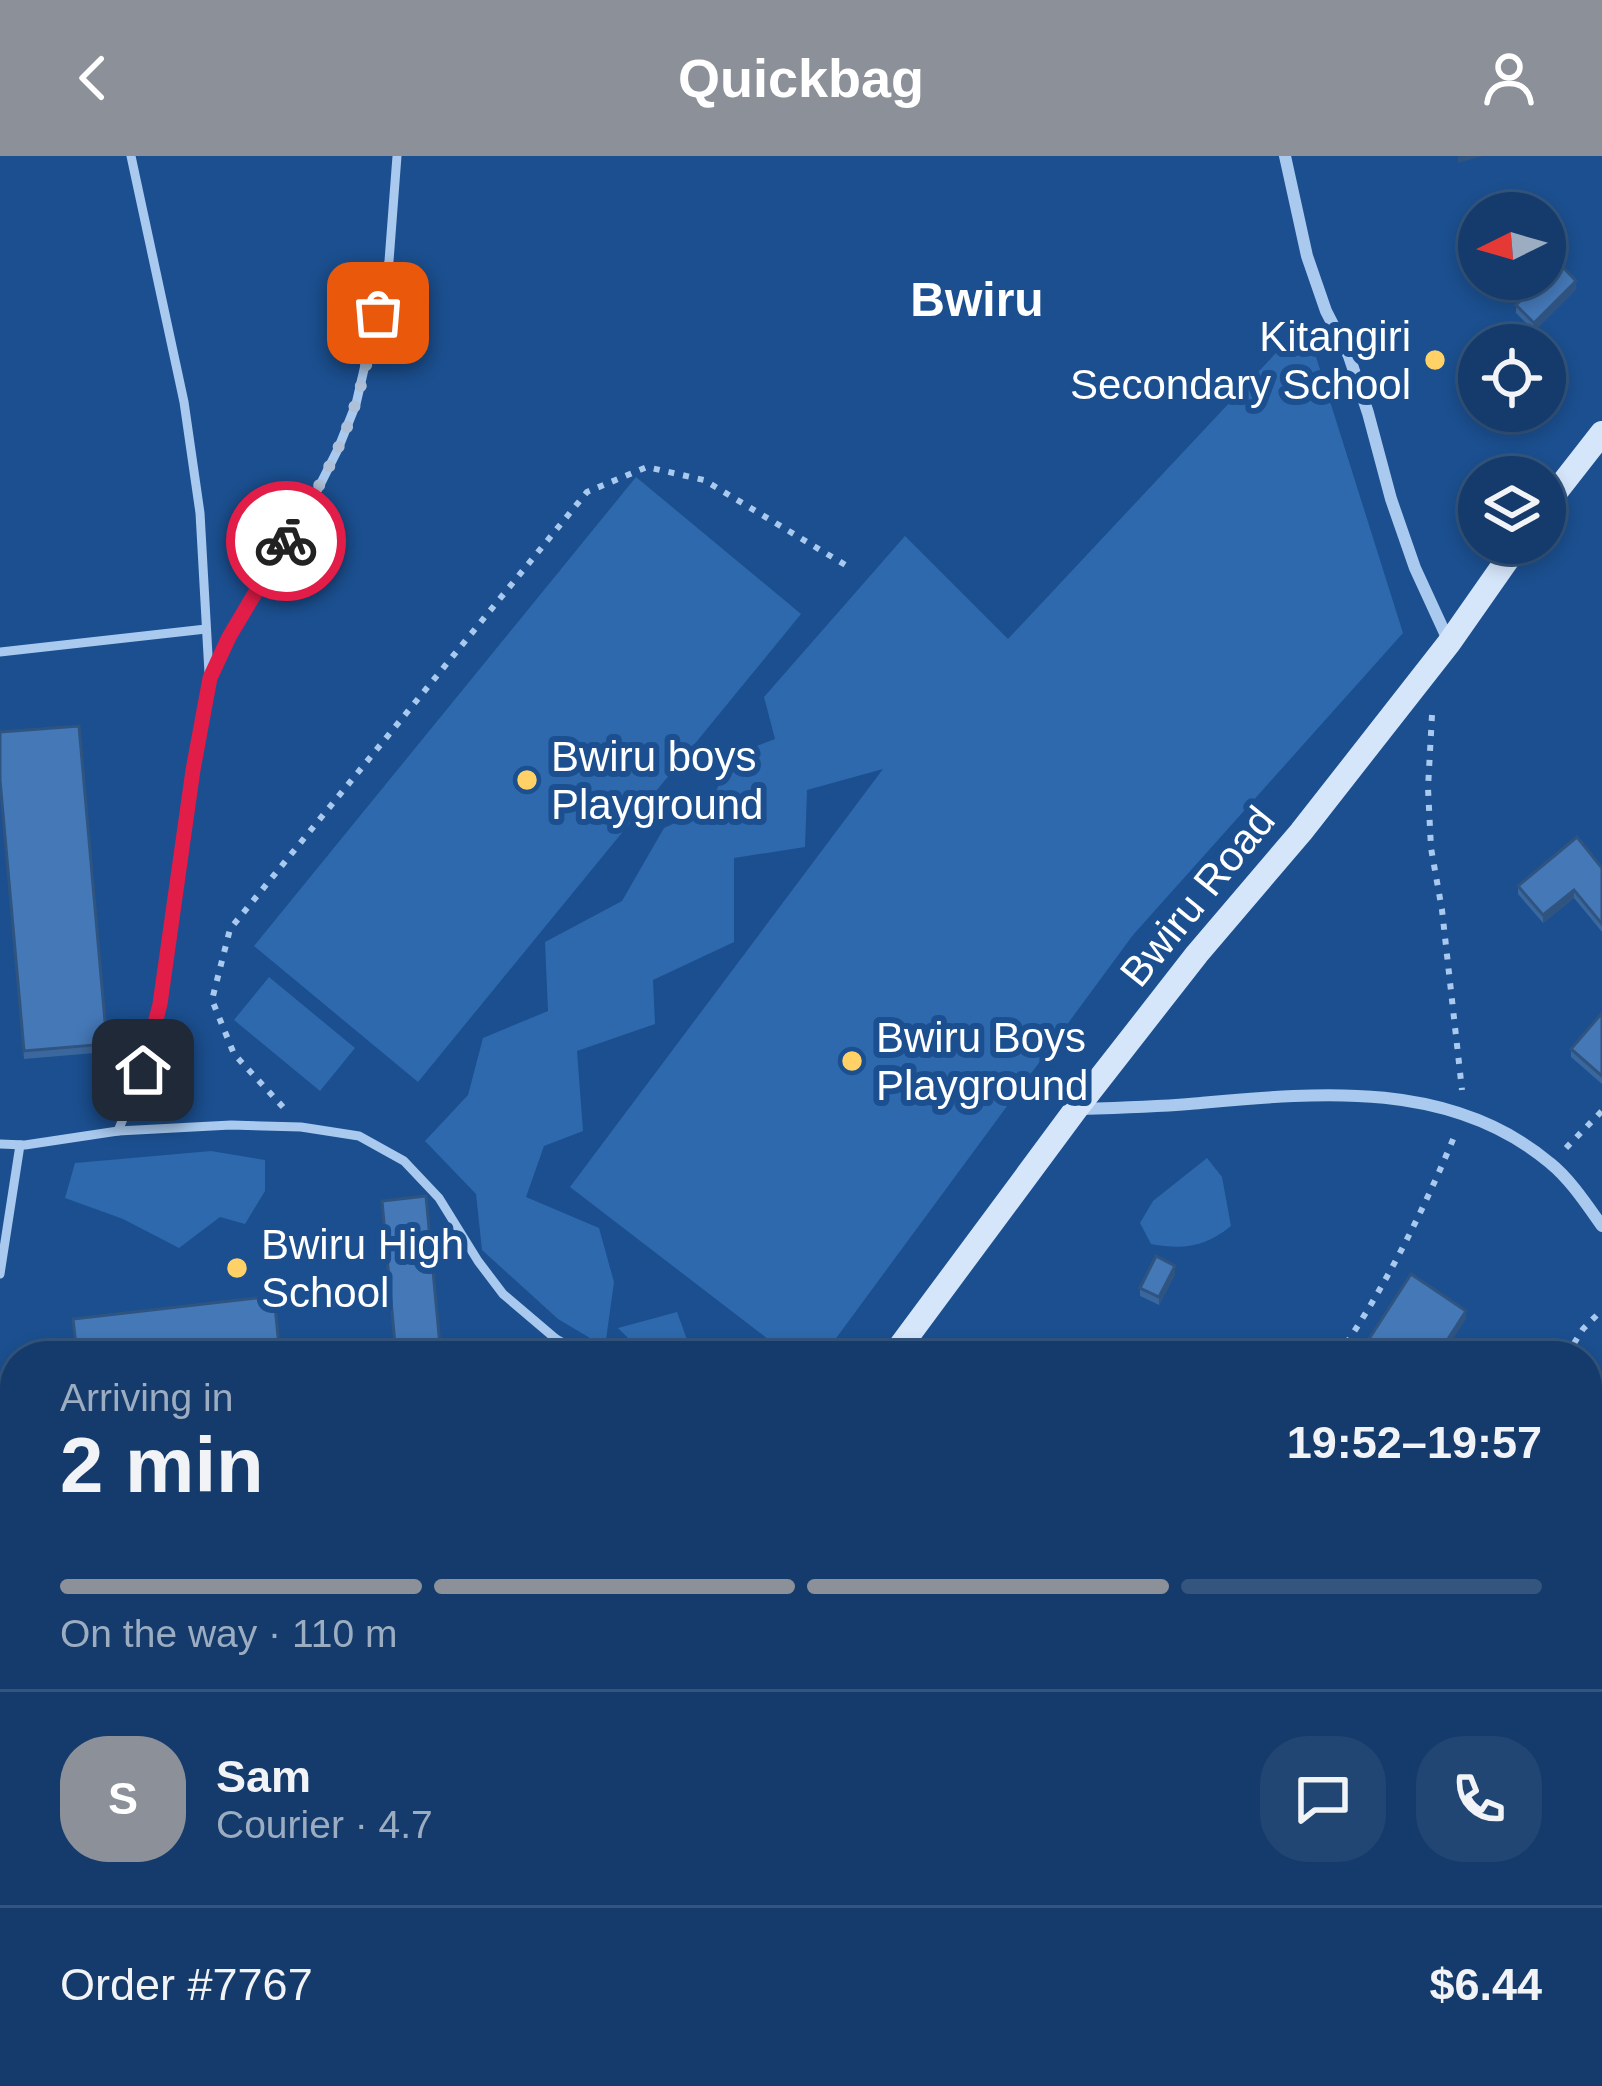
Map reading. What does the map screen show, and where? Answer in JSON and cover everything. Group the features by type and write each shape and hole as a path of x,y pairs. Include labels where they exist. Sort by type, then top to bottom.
{"main road":[{"path":"1566,479 1602,433"},
{"name":"Bwiru Road","path":"903,1341 1076,1109 1449,644 1504,564"}],"street":[{"path":"1285,156 1307,256 1362,394 1415,568 1449,644"},
{"path":"1076,1109 1292,1094 1412,1101 1464,1112 1551,1163 1602,1226"}],"lane":[{"path":"118,1131 143,1070 160,1004 210,678 200,513 184,402 131,156"},
{"path":"210,678 238,621 318,489 356,404 389,261 397,156"},
{"path":"0,652 206,629"},
{"path":"0,1144 231,1125 301,1127 359,1136 404,1161 439,1198 503,1294 560,1341"},
{"path":"0,1274 20,1145"}],"path":[{"path":"301,1127 234,1054 212,1000 230,929 586,492 647,467 704,480 852,569"},
{"path":"1347,1341 1395,1265 1464,1112 1431,848 1428,669"},
{"path":"1551,1163 1602,1111"},
{"path":"1575,1341 1602,1310"}],"shaded area":[{"path":"1305,322 1403,633 1133,935 834,1341 770,1341 570,1187 883,769 807,790 805,847 734,858 734,942 653,980 655,1024 577,1051 583,1131 544,1146 526,1197 599,1228 614,1282 606,1341 595,1341 558,1319 482,1250 476,1194 425,1141 468,1095 483,1038 548,1011 545,942 622,901 664,828 712,806 727,757 775,739 764,697 905,536 1008,639"},
{"name":"Bwiru boys Playground","path":"636,477 801,614 418,1082 254,946"},
{"path":"269,977 355,1048 320,1091 234,1020"},
{"path":"211,1151 265,1160 265,1191 245,1224 220,1217 179,1248 123,1219 65,1198 75,1163"},
{"path":"1207,1158 1222,1177 1231,1226 1194,1245 1151,1244 1140,1223 1153,1201"},
{"path":"677,1312 688,1341 631,1341 618,1328"}],"building":[{"path":"1566,270 1576,281 1566,291"},
{"path":"1521,300 1557,300 1534,323 1516,305"},
{"path":"79,726 107,1044 24,1051 0,780 0,732"},
{"path":"1577,837 1602,868 1602,924 1574,890 1543,915 1518,886"},
{"path":"1602,1013 1602,1076 1571,1049"},
{"path":"426,1196 440,1341 395,1341 382,1201"},
{"path":"1156,1256 1175,1266 1159,1297 1140,1288"},
{"path":"1411,1274 1466,1311 1447,1341 1368,1341"},
{"path":"274,1296 278,1341 75,1341 73,1319"}],"way so far":[{"path":"286,541 318,489 356,404 378,313"}],"place":[{"name":"Kitangiri Secondary School","path":"1435,360"},
{"name":"Bwiru boys Playground","path":"527,780"},
{"name":"Bwiru Boys Playground","path":"852,1061"},
{"name":"Bwiru High School","path":"237,1268"}],"district":[{"name":"Bwiru","path":"977,299"}],"route":[{"path":"143,1070 160,1004 210,678 286,541"}]}
